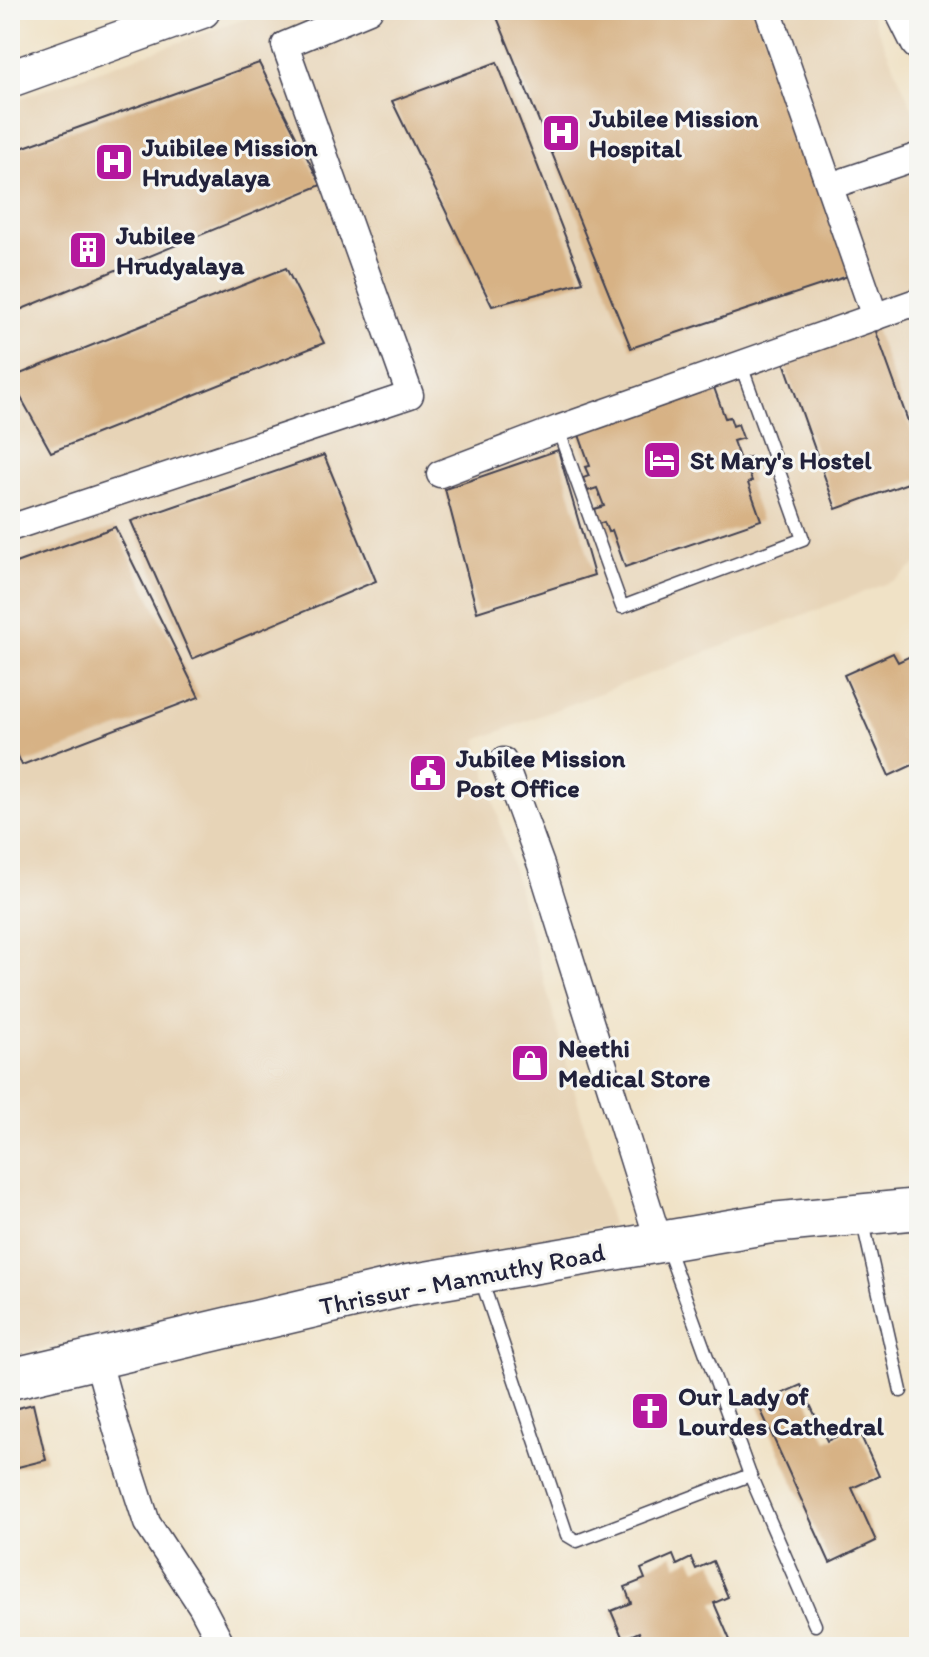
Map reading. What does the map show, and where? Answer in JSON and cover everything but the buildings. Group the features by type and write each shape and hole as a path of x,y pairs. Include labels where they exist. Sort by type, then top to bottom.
{"main road":[{"path":"10,79 202,10"},
{"path":"903,10 919,42"},
{"name":"Thrissur - Mannuthy Road","path":"10,1379 408,1285 771,1223 919,1209"}],"street":[{"path":"10,528 410,395 285,45 369,10"},
{"path":"768,10 875,317"},
{"path":"830,186 919,156"},
{"path":"440,474 919,301"},
{"path":"503,761 541,865 662,1241"},
{"path":"97,1358 147,1523 202,1607 223,1647"}],"lane":[{"path":"558,429 622,607 803,539 741,365"},
{"path":"862,1215 901,1391"},
{"path":"662,1241 750,1475 815,1625"},
{"path":"479,1273 567,1535 577,1541 750,1475"}],"shaded area":[{"path":"270,10 869,10 919,123 919,562 895,580 477,740 612,1225 10,1356 10,102"}],"place":[{"name":"Jubilee Mission Hospital","path":"561,133"},
{"name":"Juibilee Mission Hrudyalaya","path":"114,162"},
{"name":"Jubilee Hrudyalaya","path":"88,250"},
{"name":"St Mary's Hostel","path":"662,460"},
{"name":"Jubilee Mission Post Office","path":"428,773"},
{"name":"Neethi Medical Store","path":"530,1063"},
{"name":"Our Lady of Lourdes Cathedral","path":"650,1411"}]}
